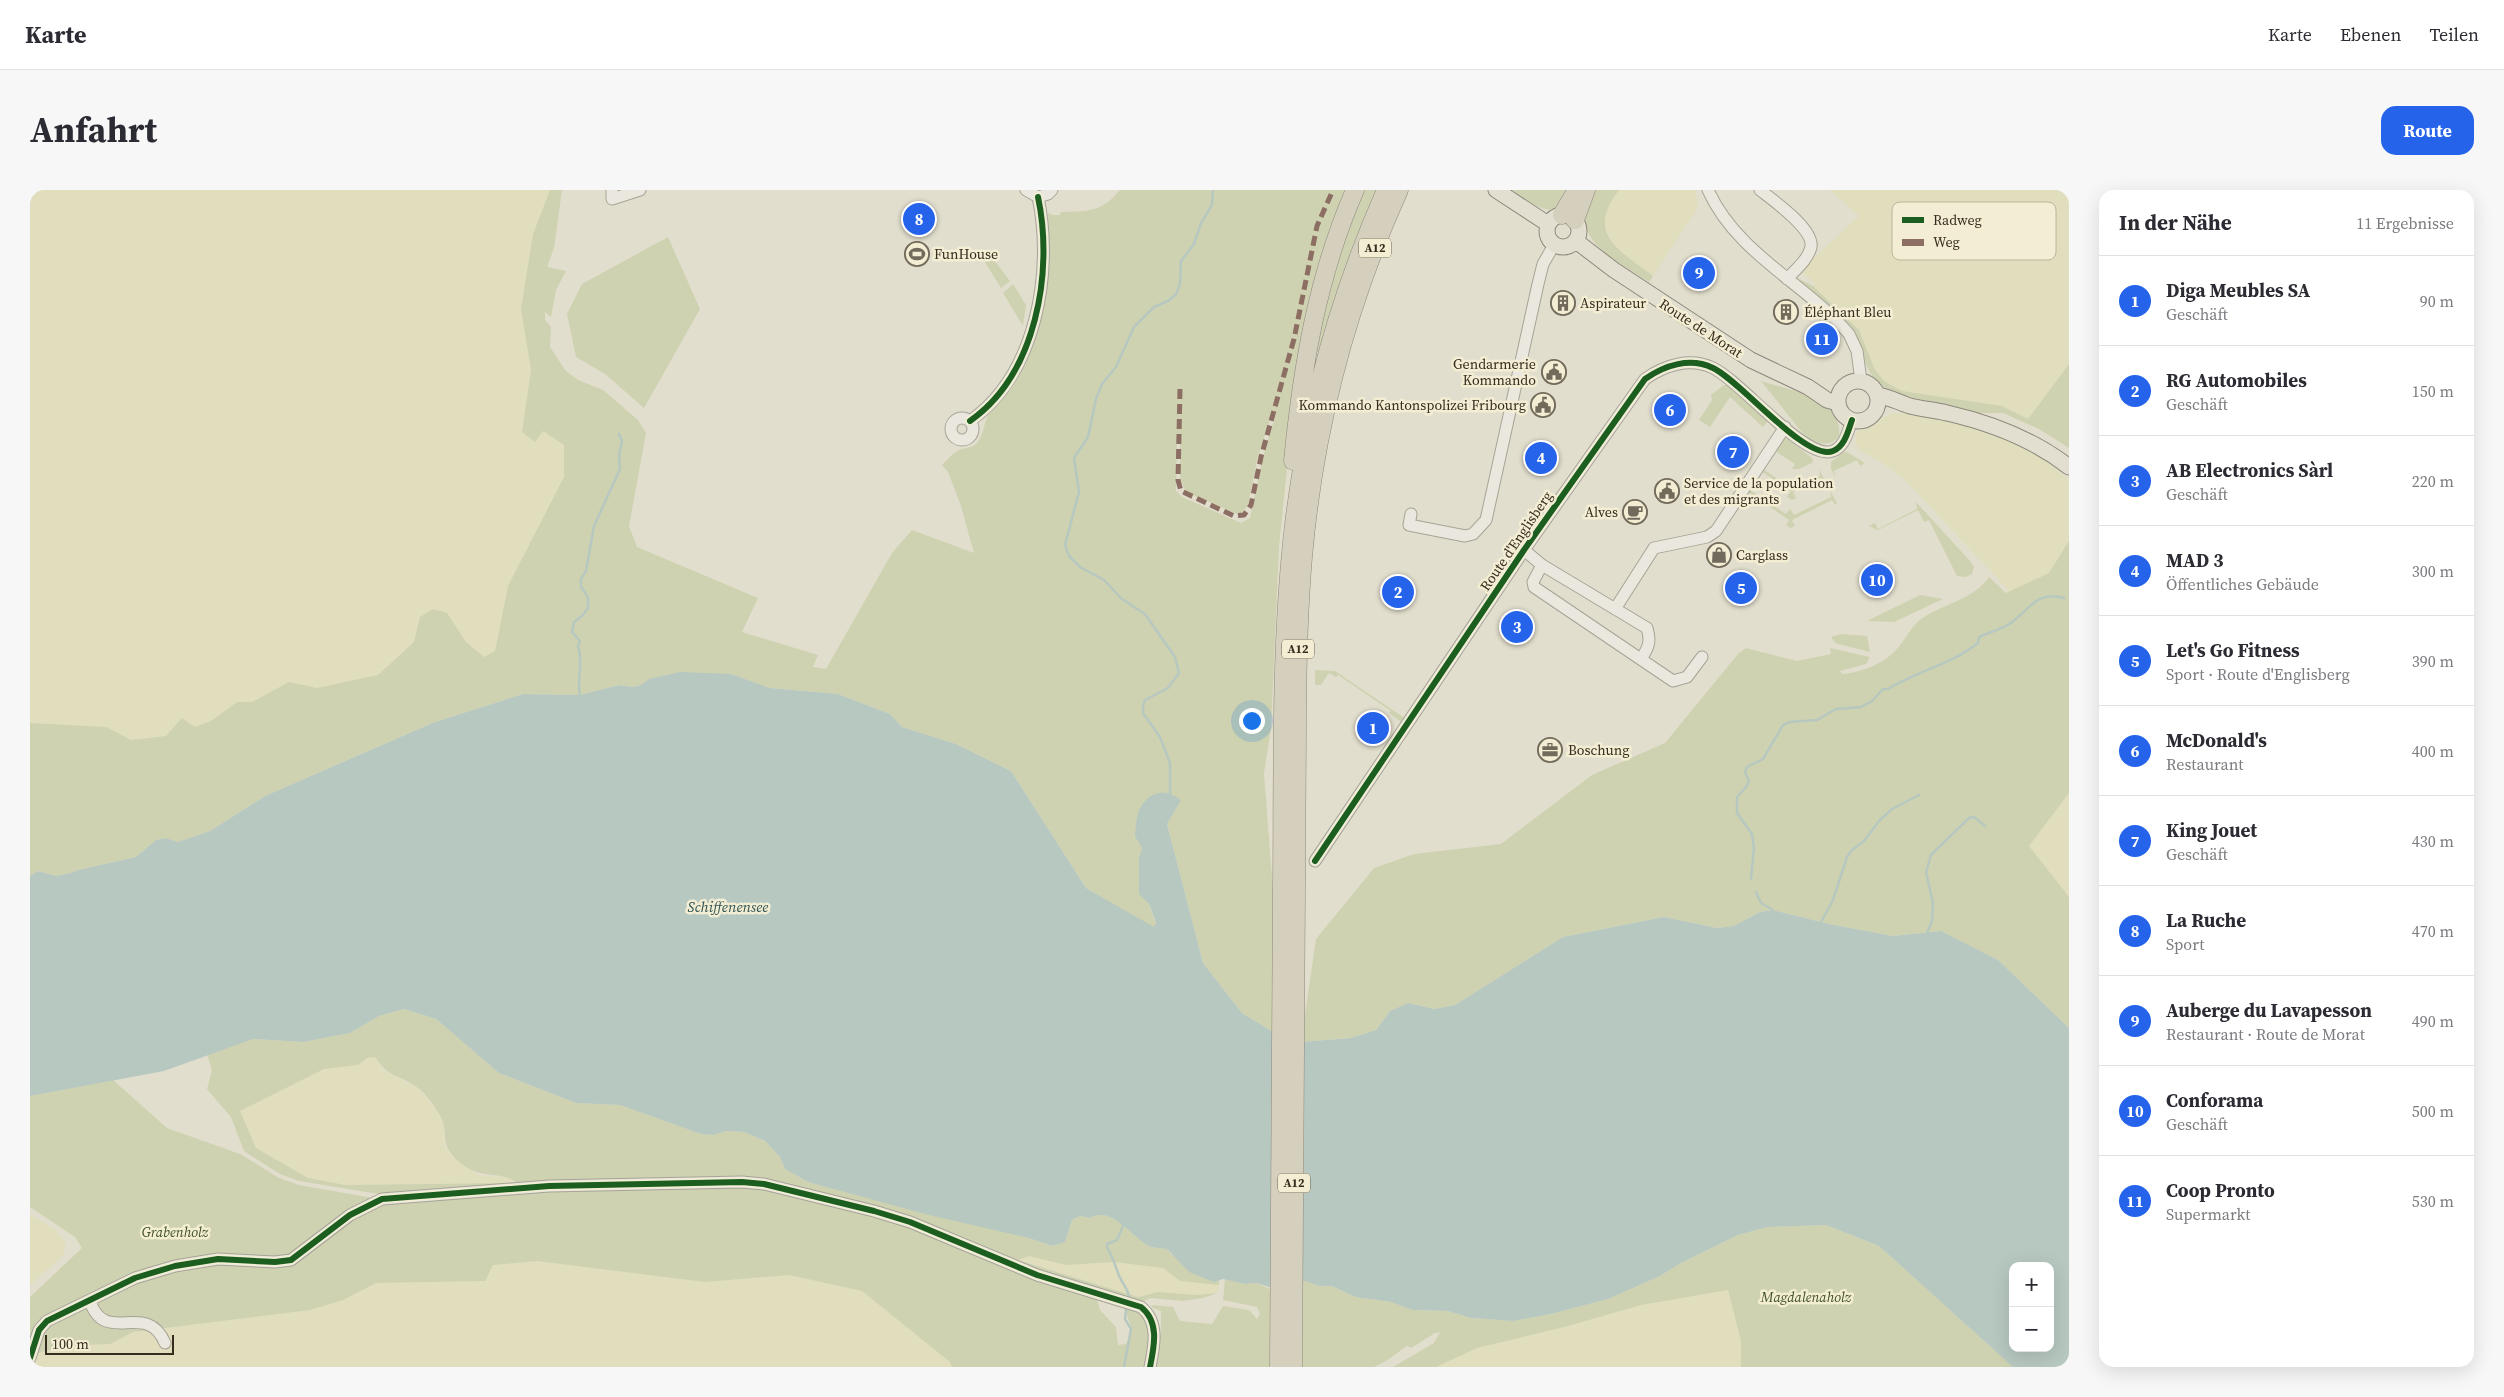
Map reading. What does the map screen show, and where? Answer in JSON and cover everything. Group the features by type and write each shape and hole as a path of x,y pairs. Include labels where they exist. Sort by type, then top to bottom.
{"highway":[{"path":"1288,600 1289,497 1304,368 1320,290 1346,209 1355,190"},
{"name":"A12","path":"1293,1367 1284,688 1288,600 1297,502 1319,387 1352,275 1396,190"},
{"name":"A12","path":"1279,1367 1298,640 1308,511 1324,420 1343,345 1396,190"},
{"path":"1561,220 1577,190"},
{"path":"1561,220 1586,190"}],"main road":[{"path":"1496,190 1561,220 1579,230 1576,241 1563,247 1554,245 1546,233 1561,220"},
{"name":"Route de Morat","path":"1576,241 1614,270 1751,360 1808,387 1827,400 1840,397 1843,413 1852,420"},
{"path":"1840,397 1849,383 1860,381 1872,387 1876,402 1887,409 1909,406 1971,418 2008,431 2040,447 2069,467"},
{"path":"1852,420 1864,420 1876,402"}],"street":[{"path":"612,190 612,199 640,190"},
{"path":"1026,190 1038,197 1048,194 1052,190"},
{"path":"1708,190 1720,212 1755,252 1849,334 1857,350 1860,381"},
{"path":"1760,190 1803,227 1810,240 1811,247 1806,257 1787,279"},
{"path":"970,422 981,413 1005,386 1028,341 1042,280 1044,252 1044,231 1038,197"},
{"path":"1411,514 1409,525 1465,536 1473,534 1486,520 1538,284 1543,264 1554,245"},
{"name":"Route d'Englisberg","path":"1315,861 1524,550 1633,393 1645,379 1658,370 1684,364 1712,367 1728,377 1804,444 1827,453 1838,448 1842,443 1852,420"},
{"path":"1615,609 1654,548 1707,537 1716,531 1785,428"},
{"name":"Route d'Englisberg","path":"1524,550 1542,565 1647,628 1650,638 1648,649 1641,658"},
{"path":"1542,565 1533,582 1534,586 1673,681 1687,677 1702,657"},
{"path":"30,1358 39,1330 47,1321 154,1271 197,1261 218,1259 275,1262 291,1260 350,1214 382,1199 548,1186 742,1182 764,1184 874,1211 910,1222 1037,1275 1141,1307 1148,1312 1154,1327 1150,1367"},
{"path":"90,1300 93,1311 99,1318 109,1322 150,1324 158,1330 165,1343"}],"shaded area":[{"path":"30,190 550,190 533,234 521,309 531,370 522,432 543,431 564,445 564,477 508,586 495,651 484,657 466,642 447,613 420,617 414,642 378,675 317,688 289,682 252,702 237,702 211,721 195,727 182,718 166,736 131,740 106,727 30,723"},
{"path":"1617,190 1695,190 1698,202 1697,209 1653,276 1614,246 1604,223 1607,207"},
{"path":"1830,190 2069,190 2069,364 2028,419 2002,406 1902,391 1884,381 1875,370 1859,330 1813,286 1815,283 1800,271 1859,216"},
{"path":"1893,413 1913,414 1991,432 2036,453 2069,480 2069,541 2049,573 2010,592 1904,479 1881,462 1859,450 1855,441 1856,433 1862,427"},
{"path":"2069,793 2069,897 2029,846"},
{"path":"375,1057 383,1070 418,1088 439,1113 444,1127 445,1147 451,1155 465,1167 479,1175 511,1178 517,1183 345,1185 308,1178 256,1148 240,1111 324,1069 358,1065 367,1058"},
{"path":"30,1214 57,1231 66,1243 63,1256 30,1285"},
{"path":"1029,1256 1067,1265 1113,1262 1163,1268 1180,1281 1219,1285 1217,1293 1196,1295 1158,1292 1138,1297 1017,1259"},
{"path":"537,1261 705,1282 789,1275 862,1291 951,1362 952,1367 30,1367 36,1354 61,1346 110,1344 133,1332 343,1300 376,1283 485,1281 493,1265"},
{"path":"1728,1290 1741,1341 1741,1367 1436,1367 1477,1348 1568,1326 1641,1305"}],"green space":[{"path":"550,190 562,190 554,248 547,267 566,271 556,290 551,317 545,312 545,320 551,327 550,347 565,370 578,380 603,390 638,420 646,433 629,526 637,547 758,598 742,632 818,655 813,667 826,669 892,553 912,530 974,553 961,506 948,472 942,465 956,452 977,443 990,411 1010,388 1030,347 1038,326 1046,282 1049,237 1048,214 1060,215 1061,212 1087,211 1100,207 1113,198 1120,190 1379,190 1292,420 1279,547 1271,729 1264,773 1275,916 1275,1033 1242,1013 1203,963 1167,824 1180,801 1153,832 1142,849 1142,877 1146,896 1156,924 1154,928 1086,888 1011,771 956,744 902,727 890,714 838,694 770,688 731,674 649,679 641,685 633,687 619,685 580,695 523,694 435,722 265,796 210,831 178,842 166,838 156,840 136,857 56,876 38,871 30,876 30,723 106,727 131,740 166,736 182,718 195,727 211,721 237,702 252,702 289,682 317,688 378,675 414,642 420,617 433,609 447,613 466,642 484,657 495,651 508,586 564,477 564,445 543,431 535,442 522,432 531,370 521,309 533,234","holes":["1272,413 1276,414 1263,456 1250,518 1241,523 1182,497 1176,491 1177,443 1180,439 1180,478 1186,492 1235,513 1241,513 1248,506 1257,460"]},
{"path":"1512,190 1573,190 1560,205 1551,210 1527,201"},
{"path":"1591,190 1619,190 1609,205 1605,218 1606,230 1610,240 1618,249 1653,276 1649,282 1606,254 1590,235 1585,224 1584,212"},
{"path":"668,237 700,309 644,408 605,374 576,357 567,314 582,284"},
{"path":"988,252 1010,281 1001,288 983,259"},
{"path":"1797,278 1813,286 1859,330 1875,370 1884,381 1902,391 2002,406 2028,419 2069,364 2069,448 2039,429 2003,413 1972,413 1888,391 1874,379 1867,367 1857,336 1798,283"},
{"path":"1013,284 1026,305 1023,326 1003,293"},
{"path":"1761,381 1799,392 1824,404 1833,412 1838,423 1839,436 1826,444 1817,442 1804,435"},
{"path":"1724,385 1727,385 1768,421 1763,427 1730,397 1710,427 1699,420 1712,400 1711,395"},
{"path":"1782,439 1788,439 1813,459 1812,463 1799,469 1792,469 1795,464 1775,451"},
{"path":"1844,452 1865,463 1860,466 1857,460 1834,471 1836,478 1831,469 1831,462"},
{"path":"1763,469 1788,486 1794,480 1797,487 1820,476 1819,469 1826,483 1821,478 1793,492 1796,498 1792,500 1787,497 1791,491 1762,472"},
{"path":"1750,490 1786,514 1790,509 1794,515 1831,497 1830,491 1837,503 1835,505 1832,500 1792,520 1795,526 1790,528 1786,525 1789,520 1748,492"},
{"path":"1916,502 1970,561 1974,567 1972,574 1966,577 1957,576 1929,520 1924,522 1918,510 1878,530 1869,526 1875,523 1878,529 1917,509"},
{"path":"2069,541 2069,793 2029,846 2069,897 2069,1028 1998,960 1941,931 1893,936 1829,924 1773,910 1760,912 1734,926 1717,928 1664,917 1563,937 1455,1005 1434,1009 1408,1003 1390,1011 1376,1030 1351,1038 1301,1042 1316,939 1374,868 1414,854 1501,844 1592,775 1665,743 1738,654 1746,648 1797,661 1831,654 1830,648 1870,657 1866,664 1840,671 1842,674 1864,669 1879,663 1892,654 1920,620 1932,612 1968,596 1976,591 1989,577 2006,593 2049,573"},
{"path":"1920,595 1943,599 1894,622 1867,621"},
{"path":"1841,634 1867,636 1870,652 1835,643 1831,637"},
{"path":"1315,670 1335,671 1406,719 1401,722 1389,713 1391,711 1338,675 1336,677 1329,673 1321,685 1315,685"},
{"path":"404,1009 436,1019 499,1073 576,1103 620,1105 701,1134 714,1135 726,1131 744,1132 765,1141 780,1157 785,1169 808,1182 1030,1238 1051,1246 1065,1242 1072,1220 1080,1216 1090,1218 1098,1215 1106,1216 1122,1224 1151,1247 1167,1249 1171,1254 1214,1282 1219,1280 1219,1285 1180,1281 1163,1268 1114,1262 1066,1265 1029,1256 1018,1260 1138,1297 1158,1292 1196,1295 1217,1293 1203,1298 1183,1301 1151,1298 1141,1302 1041,1273 928,1226 765,1181 517,1183 505,1177 477,1172 463,1165 449,1151 442,1120 421,1090 390,1073 375,1057 367,1058 358,1065 324,1069 240,1111 256,1148 308,1178 345,1185 510,1183 510,1185 385,1195 299,1181 280,1174 244,1151 231,1117 207,1089 212,1070 207,1054 253,1039 303,1042 350,1033 379,1016"},
{"name":"Grabenholz","path":"113,1080 167,1128 240,1154 279,1178 299,1185 373,1198 376,1206 398,1200 548,1190 762,1186 872,1214 1096,1297 1100,1310 1116,1327 1118,1345 1126,1344 1131,1333 1127,1307 1137,1311 1144,1316 1150,1331 1147,1367 952,1367 950,1362 862,1291 789,1275 705,1282 537,1261 493,1265 485,1281 376,1283 343,1300 310,1310 133,1332 110,1344 61,1346 36,1354 30,1345 30,1297 82,1248 75,1237 30,1207 30,1096"},
{"name":"Magdalenaholz","path":"1826,1225 1879,1246 2013,1367 1741,1367 1741,1341 1728,1290 1641,1305 1568,1326 1477,1348 1436,1367 1393,1367 1434,1343 1440,1332 1435,1333 1411,1348 1407,1346 1374,1367 1153,1367 1161,1334 1161,1311 1151,1307 1153,1305 1173,1307 1180,1321 1212,1324 1223,1306 1249,1310 1257,1319 1260,1314 1257,1307 1223,1300 1225,1279 1245,1284 1256,1283 1270,1289 1305,1281 1319,1286 1332,1286 1355,1297 1391,1302 1412,1310 1448,1311 1471,1318 1513,1321 1551,1314 1608,1299 1660,1276 1681,1263 1738,1235 1768,1227"}],"water":[{"name":"Schiffenensee","path":"680,672 731,674 770,688 838,694 890,714 902,727 956,744 1011,771 1086,888 1154,927 1156,923 1149,904 1139,894 1139,858 1142,848 1135,836 1137,818 1144,802 1154,794 1164,793 1175,796 1181,800 1167,824 1203,963 1242,1013 1275,1033 1301,1042 1351,1038 1376,1030 1390,1011 1408,1003 1434,1009 1455,1005 1563,937 1664,917 1717,928 1734,926 1760,912 1773,910 1829,924 1893,936 1941,931 1998,960 2069,1028 2069,1367 2013,1367 1879,1246 1826,1225 1768,1227 1738,1235 1681,1263 1660,1276 1608,1299 1551,1314 1513,1321 1471,1318 1448,1311 1412,1310 1391,1302 1355,1297 1332,1286 1319,1286 1305,1281 1278,1290 1256,1283 1245,1284 1223,1279 1214,1282 1189,1272 1167,1249 1151,1247 1122,1224 1106,1216 1098,1215 1090,1218 1080,1216 1072,1220 1065,1242 1052,1246 1029,1238 929,1215 808,1182 785,1169 780,1157 765,1141 744,1132 726,1131 714,1135 701,1134 620,1105 576,1103 499,1073 436,1019 404,1009 379,1016 350,1033 303,1042 253,1039 164,1071 30,1096 30,876 38,871 56,876 136,857 156,840 166,838 178,842 210,831 265,796 435,722 523,694 580,695 619,685 633,687 641,685 649,679"}],"waterway":[{"path":"1170,796 1170,763 1160,737 1143,713 1143,706 1145,700 1168,688 1179,673 1175,657 1145,614 1122,599 1104,580 1080,567 1069,556 1065,545 1079,492 1074,458 1088,437 1096,399 1102,384 1116,367 1134,327 1154,307 1168,301 1176,294 1180,284 1181,261 1194,244 1201,223 1212,205 1213,190"},
{"path":"580,695 580,652 578,646 580,641 572,632 574,622 588,608 588,597 581,587 581,579 586,571 594,526 620,469 619,455 622,441 619,434"},
{"path":"1751,879 1754,848 1752,834 1737,813 1737,797 1749,781 1745,772 1747,767 1763,759 1783,725 1790,722 1817,720 1836,709 1861,707 1872,701 1883,689 1888,689 1967,651 1978,643 1979,637 2007,625 2018,618 2034,602 2047,597 2064,598"},
{"path":"1821,922 1833,900 1847,857 1852,850 1864,841 1879,821 1892,809 1919,795"},
{"path":"1927,933 1932,921 1933,903 1926,872 1931,855 1969,818 1974,817 1985,826"},
{"path":"1756,892 1761,903 1773,910"},
{"path":"1123,1226 1117,1240 1107,1244 1107,1247 1129,1296"},
{"path":"1124,1367 1131,1329 1125,1319 1126,1310"}],"marked path":[{"path":"1180,389 1178,480 1181,491 1234,516 1244,515 1251,505 1261,457 1294,339 1317,226 1333,190"}],"cycle path":[{"path":"970,421 993,401 1011,377 1025,350 1035,320 1041,289 1043,257 1042,226 1038,197"},
{"path":"1315,861 1524,550 1645,379 1669,366 1678,364 1695,363 1713,368 1740,388 1791,433 1807,445 1821,451 1837,449 1846,438 1852,420"},
{"path":"30,1358 39,1330 47,1321 135,1278 175,1266 218,1259 275,1262 291,1260 350,1215 382,1199 549,1186 742,1182 764,1184 874,1211 910,1222 1037,1275 1141,1307 1147,1313 1153,1327 1154,1343 1150,1367"}],"place":[{"name":"La Ruche","path":"919,219"},
{"name":"FunHouse","path":"917,254"},
{"name":"Auberge du Lavapesson","path":"1699,273"},
{"name":"Aspirateur","path":"1563,303"},
{"name":"Éléphant Bleu","path":"1786,312"},
{"name":"Coop Pronto","path":"1822,339"},
{"name":"Gendarmerie Kommando","path":"1554,372"},
{"name":"Kommando Kantonspolizei Fribourg","path":"1543,405"},
{"name":"McDonald's","path":"1670,410"},
{"name":"King Jouet","path":"1733,452"},
{"name":"MAD 3","path":"1541,458"},
{"name":"Service de la population et des migrants","path":"1667,491"},
{"name":"Alves","path":"1635,512"},
{"name":"Carglass","path":"1719,555"},
{"name":"Conforama","path":"1877,580"},
{"name":"Let's Go Fitness","path":"1741,588"},
{"name":"RG Automobiles","path":"1398,592"},
{"name":"AB Electronics Sàrl","path":"1517,627"},
{"name":"Diga Meubles SA","path":"1373,728"},
{"name":"Boschung","path":"1550,750"}]}
